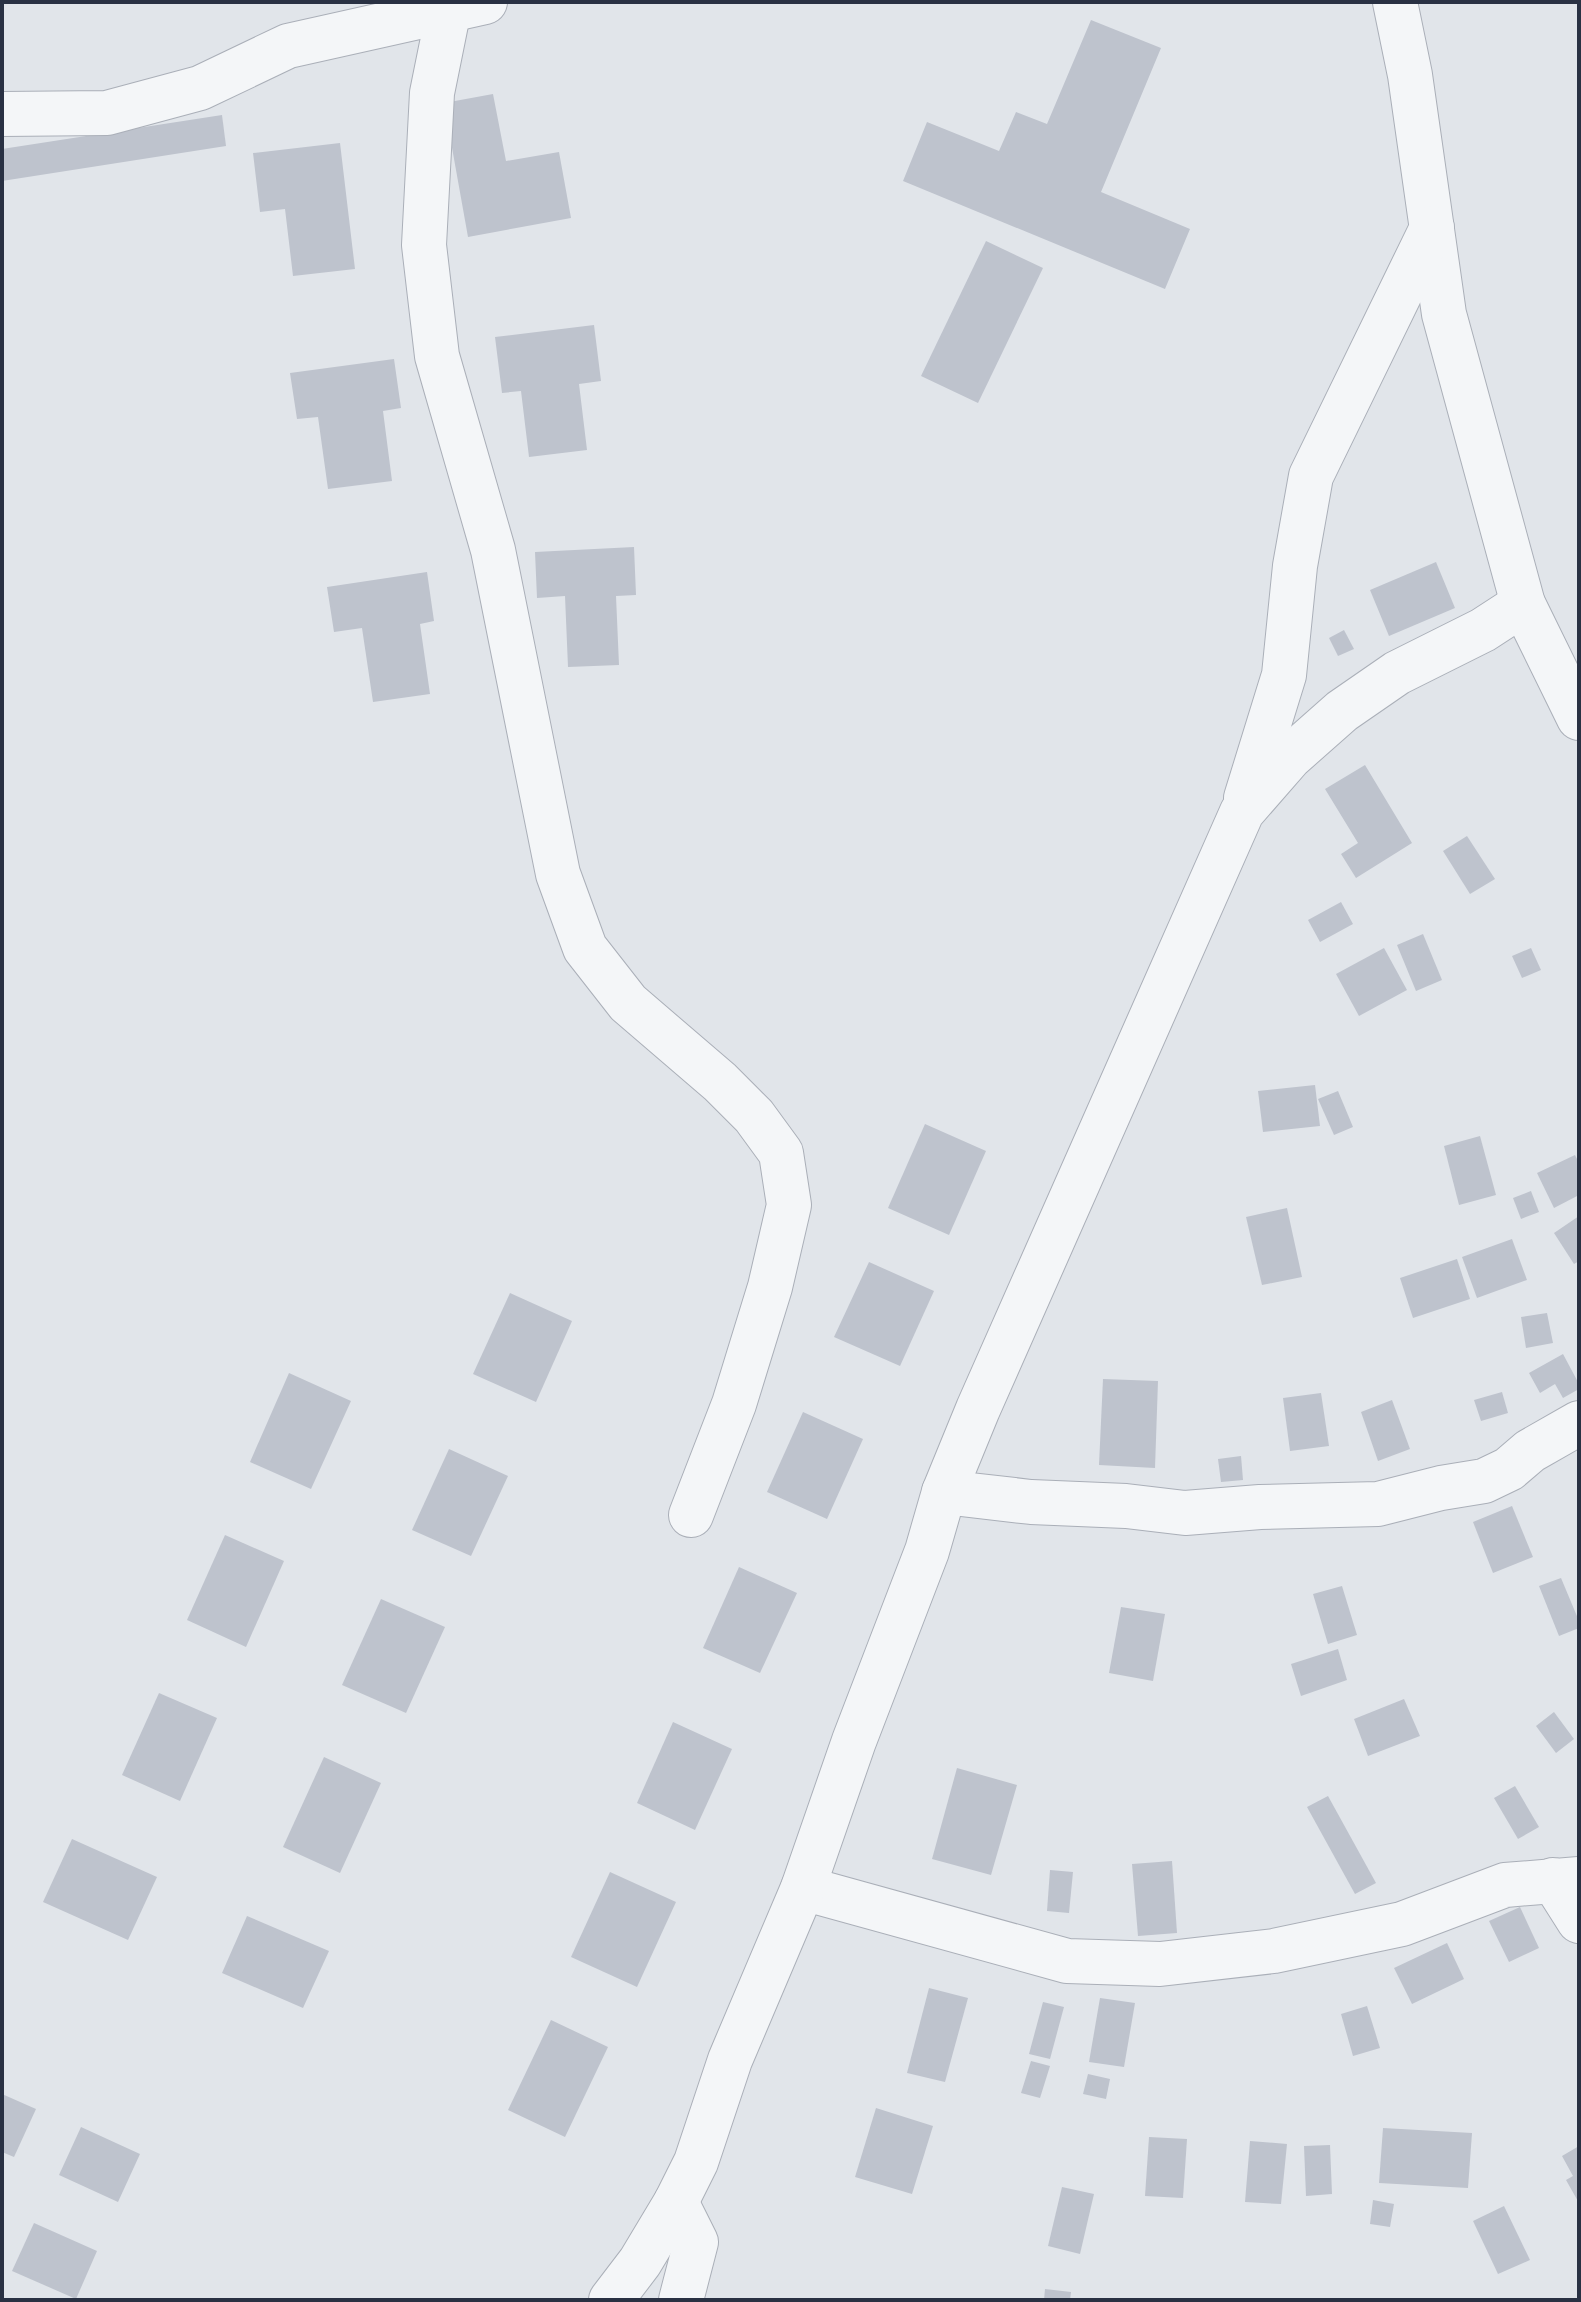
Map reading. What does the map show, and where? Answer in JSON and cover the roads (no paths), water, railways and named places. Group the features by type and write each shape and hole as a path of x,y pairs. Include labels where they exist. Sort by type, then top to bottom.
{"street":[{"path":"1395,2 1410,75 1444,314 1523,604 1579,718"},
{"path":"2,114 107,113 200,88 288,46 467,5"},
{"path":"467,5 432,93 424,245 437,356 493,550 558,874 585,948 628,1003 720,1082 754,1116 781,1153 789,1205 770,1287 734,1404 691,1515"},
{"path":"611,2300 640,2262 696,2162 730,2060 803,1888 854,1741 927,1551 944,1492 1242,812 1284,675 1295,566 1311,476 1432,228"},
{"path":"1242,812 1290,757 1342,711 1397,673 1483,630 1523,604"},
{"path":"944,1492 1031,1502 1126,1506 1185,1513 1260,1507 1378,1504 1484,1481 1509,1469 1530,1451 1579,1423"},
{"path":"803,1888 1067,1961 1160,1964 1274,1951 1402,1924 1505,1885 1566,1880 1579,1921"},
{"path":"676,2202 696,2242 681,2300"}]}
